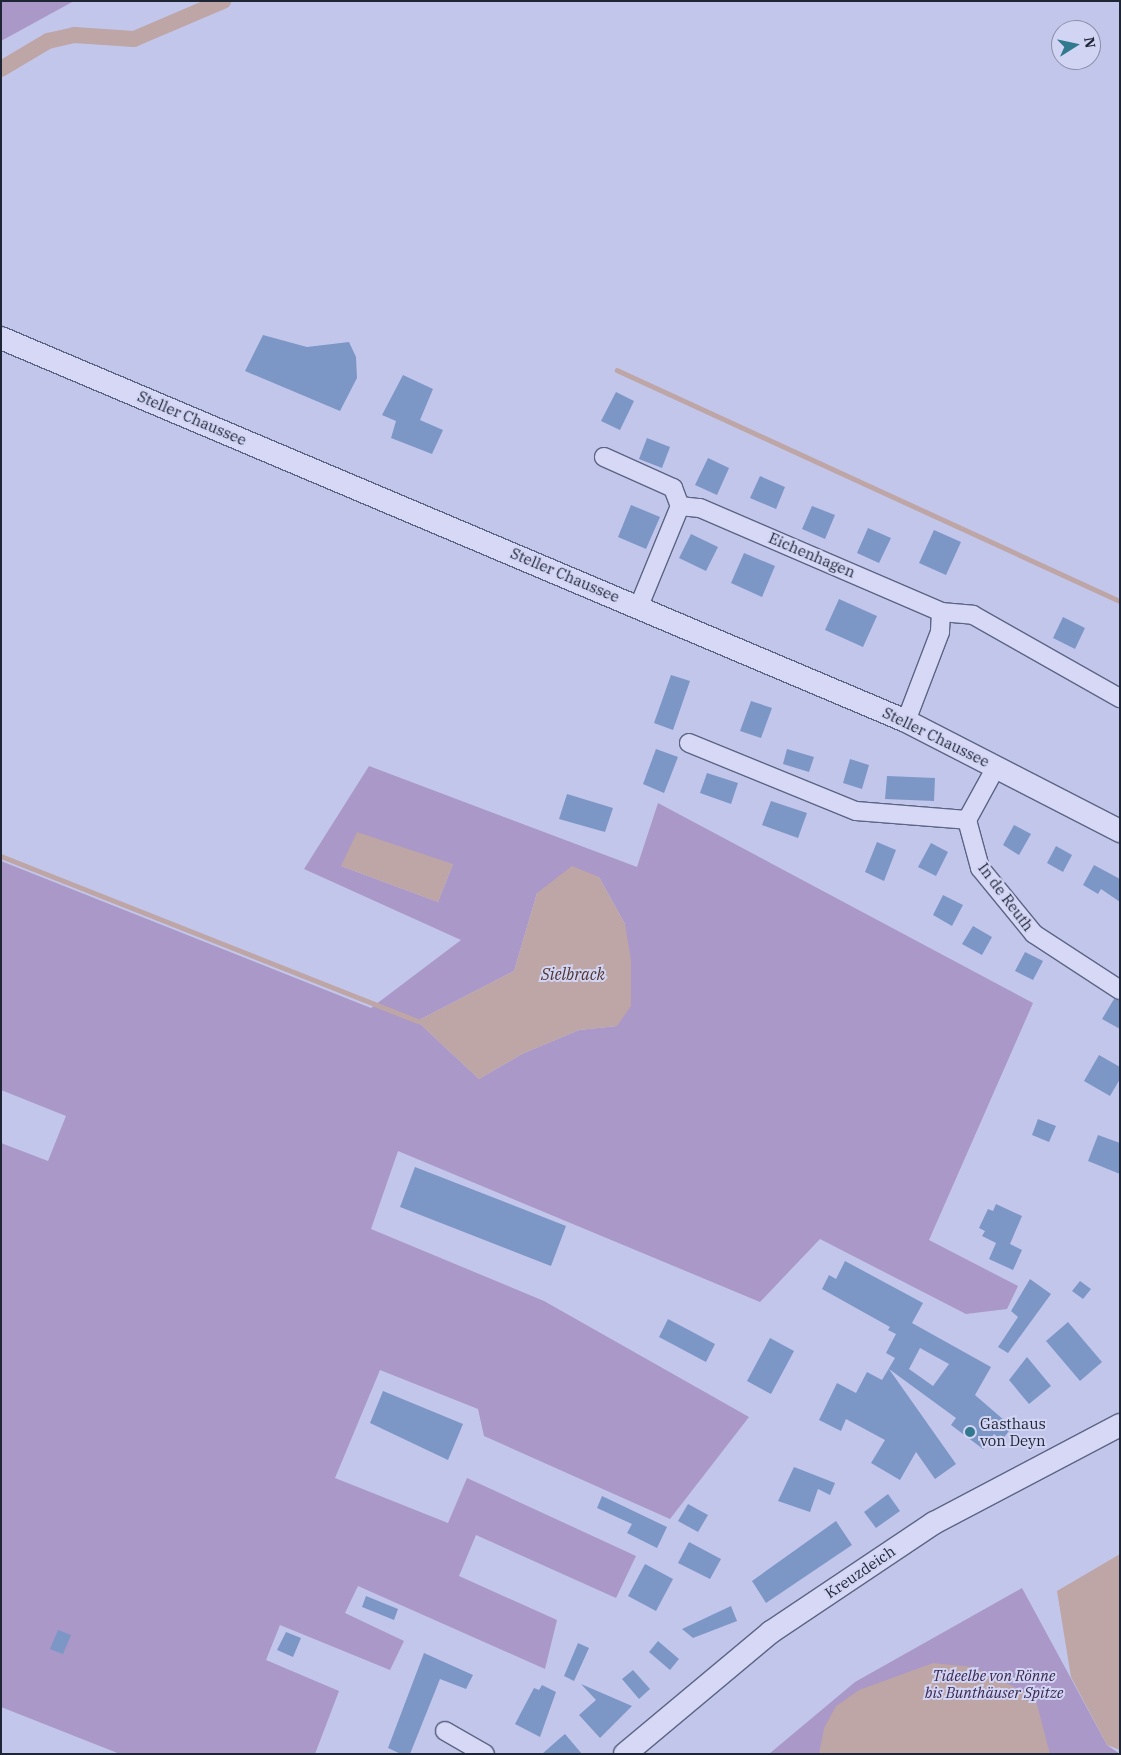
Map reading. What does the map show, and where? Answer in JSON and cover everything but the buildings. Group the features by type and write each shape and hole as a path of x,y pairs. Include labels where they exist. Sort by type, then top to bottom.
{"street":[{"name":"Steller Chaussee","path":"1,338 639,606 906,722 1120,831"},
{"path":"604,457 673,488 680,506 639,606"},
{"name":"Eichenhagen","path":"680,506 700,508 941,612 973,615 1120,698"},
{"path":"906,722 940,632 941,612"},
{"path":"689,743 856,812 967,820 996,767"},
{"name":"In de Reuth","path":"967,820 980,868 1034,934 1120,990"},
{"name":"Kreuzdeich","path":"624,1754 771,1632 934,1522 1120,1426"},
{"path":"445,1731 485,1754"}],"green space":[{"path":"1,1 74,1 1,41"},
{"path":"369,766 637,867 658,803 1033,1003 929,1240 1018,1286 1007,1309 966,1314 820,1239 760,1302 398,1151 371,1229 544,1301 749,1417 670,1519 484,1436 478,1409 380,1370 335,1478 448,1523 467,1478 636,1556 616,1598 476,1535 459,1576 557,1620 545,1669 358,1586 345,1613 404,1641 390,1670 280,1625 266,1660 339,1691 315,1754 120,1754 1,1707 1,1143 48,1161 66,1116 1,1090 1,861 371,1008 461,940 304,869","holes":["453,864 438,902 341,866","599,877 625,924 617,1026 579,1030 522,1054 479,1079 417,1021 514,971 537,893"]},
{"name":"Tideelbe von Rönne bis Bunthäuser Spitze","path":"1022,1588 1107,1745 1120,1754 769,1754 855,1682"}],"water":[{"path":"357,832 453,864 438,902 341,866"},
{"name":"Sielbrack","path":"572,866 599,877 625,924 631,960 631,1006 617,1026 579,1030 522,1054 479,1079 417,1021 514,971 537,893"},
{"path":"1120,1554 1120,1750 1107,1745 1071,1677 1057,1591"},
{"path":"933,1663 973,1667 1035,1697 1050,1754 819,1754 824,1728 836,1706 859,1690"}],"waterway":[{"path":"1,69 48,41 74,35 134,39 223,1"},
{"path":"617,370 1120,601"},
{"path":"1,856 417,1021"}],"place":[{"name":"Gasthaus von Deyn","path":"970,1432"}]}
